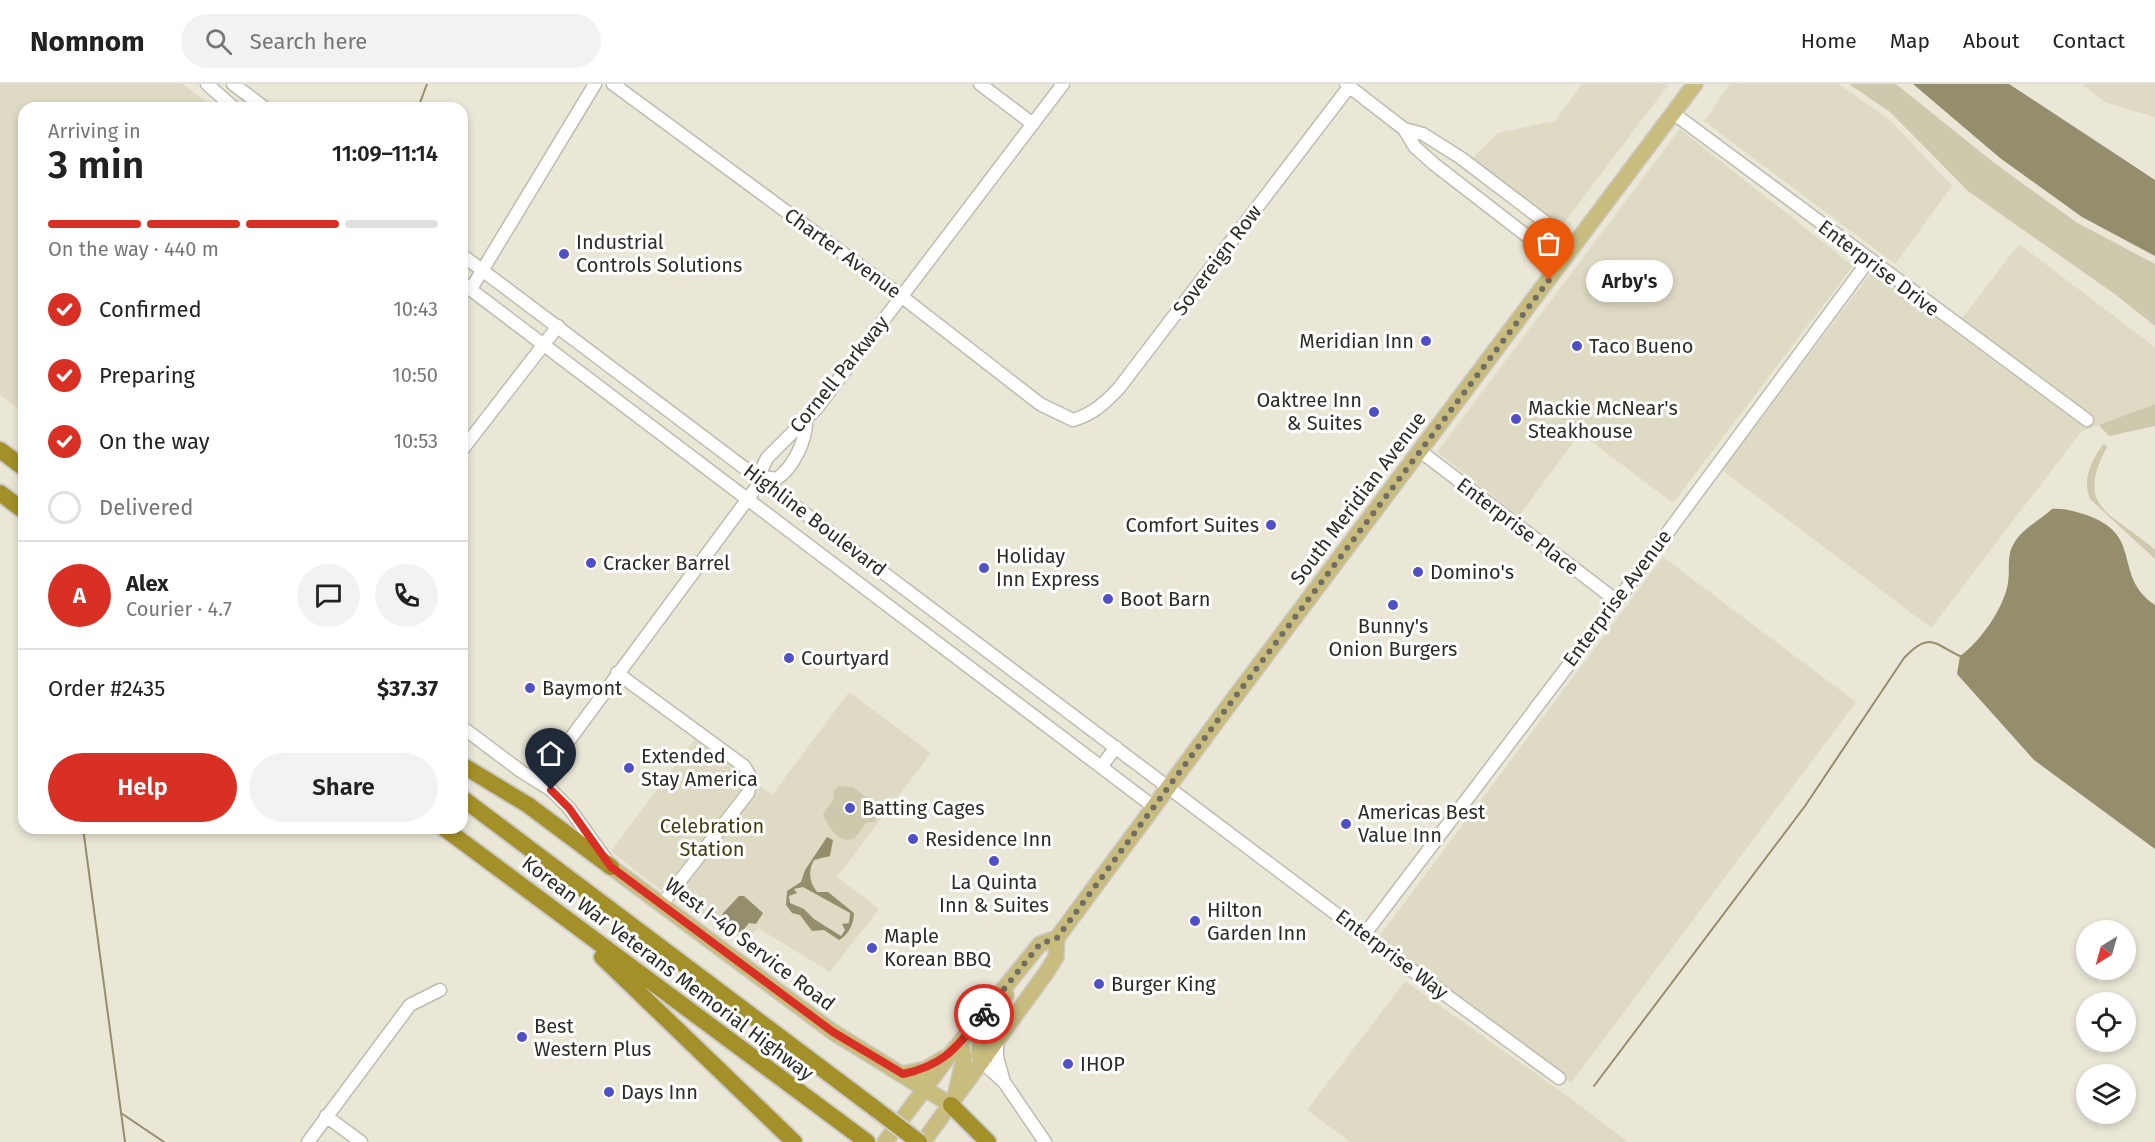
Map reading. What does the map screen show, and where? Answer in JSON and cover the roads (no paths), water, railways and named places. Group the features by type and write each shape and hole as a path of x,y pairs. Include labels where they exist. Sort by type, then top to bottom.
{"highway":[{"path":"0,450 18,464"},
{"path":"0,493 18,506"},
{"path":"468,769 528,805 611,867"},
{"name":"Korean War Veterans Memorial Highway","path":"468,803 921,1142"},
{"name":"Korean War Veterans Memorial Highway","path":"452,834 863,1138"},
{"path":"547,905 794,1142"},
{"path":"953,1102 988,1142"}],"main road":[{"name":"South Meridian Avenue","path":"921,1142 997,1042 1056,957 1057,938 1695,84"},
{"name":"West I-40 Service Road","path":"611,867 833,1032 953,1102"},
{"name":"South Meridian Avenue","path":"885,1142 949,1056 1040,944 1057,938"},
{"path":"982,1062 979,1054 980,1045 1004,1002 1011,981"},
{"path":"953,1102 964,1058 960,1043"},
{"path":"903,1074 929,1068 949,1056"}],"street":[{"path":"207,84 227,102"},
{"path":"233,84 257,102"},
{"path":"468,284 482,269 595,84"},
{"name":"Charter Avenue","path":"613,84 901,296 1040,404 1073,420"},
{"path":"980,84 1033,124"},
{"name":"Cornell Parkway","path":"538,781 763,479 761,471 767,459 806,420 1063,84"},
{"path":"1348,85 1404,129 1415,147 1545,249 1558,268"},
{"name":"Sovereign Row","path":"1073,420 1088,416 1119,388 1348,85"},
{"name":"Enterprise Drive","path":"1673,113 2087,420"},
{"path":"1404,129 1423,134 1472,167 1557,231 1572,250"},
{"path":"1460,184 1472,167"},
{"path":"1486,204 1499,188"},
{"name":"Highline Boulevard","path":"468,259 763,479 1168,787"},
{"name":"Enterprise Avenue","path":"1364,935 1617,601 1869,260"},
{"name":"Highline Boulevard","path":"468,288 1154,807"},
{"path":"468,442 558,326"},
{"path":"763,479 776,479 784,473 806,435 806,420"},
{"name":"Enterprise Place","path":"1420,451 1617,601"},
{"path":"617,673 744,766 752,780 748,793 662,904"},
{"name":"West I-40 Service Road","path":"468,732 522,772 538,781 569,808 611,867"},
{"path":"1101,767 1116,747"},
{"name":"Enterprise Way","path":"1168,787 1559,1078"},
{"path":"308,1142 410,1005 440,990"},
{"path":"997,1042 996,1057 1004,1082"},
{"path":"982,1062 1004,1082 1045,1142"},
{"path":"326,1116 361,1142"}],"waterway":[{"path":"420,102 427,84"},
{"path":"1594,1086 1805,806 1904,658 1920,644 1927,642 1933,642 1962,657"},
{"path":"84,834 125,1142"},
{"path":"121,1113 164,1142"}],"place":[{"name":"Industrial Controls Solutions","path":"564,254"},
{"name":"Arby's","path":"1549,280"},
{"name":"Meridian Inn","path":"1426,341"},
{"name":"Taco Bueno","path":"1577,346"},
{"name":"Oaktree Inn & Suites","path":"1374,412"},
{"name":"Mackie McNear's Steakhouse","path":"1516,419"},
{"name":"Comfort Suites","path":"1271,525"},
{"name":"Cracker Barrel","path":"591,563"},
{"name":"Holiday Inn Express","path":"984,568"},
{"name":"Domino's","path":"1418,572"},
{"name":"Boot Barn","path":"1108,599"},
{"name":"Bunny's Onion Burgers","path":"1393,605"},
{"name":"Courtyard","path":"789,658"},
{"name":"Baymont","path":"530,688"},
{"name":"Extended Stay America","path":"629,768"},
{"name":"Batting Cages","path":"850,808"},
{"name":"Americas Best Value Inn","path":"1346,824"},
{"name":"Residence Inn","path":"913,839"},
{"name":"La Quinta Inn & Suites","path":"994,861"},
{"name":"Hilton Garden Inn","path":"1195,921"},
{"name":"Maple Korean BBQ","path":"872,948"},
{"name":"Burger King","path":"1099,984"},
{"name":"Best Western Plus","path":"522,1037"},
{"name":"IHOP","path":"1068,1064"},
{"name":"Days Inn","path":"609,1092"}],"park label":[{"name":"Celebration Station","path":"712,838"}]}
